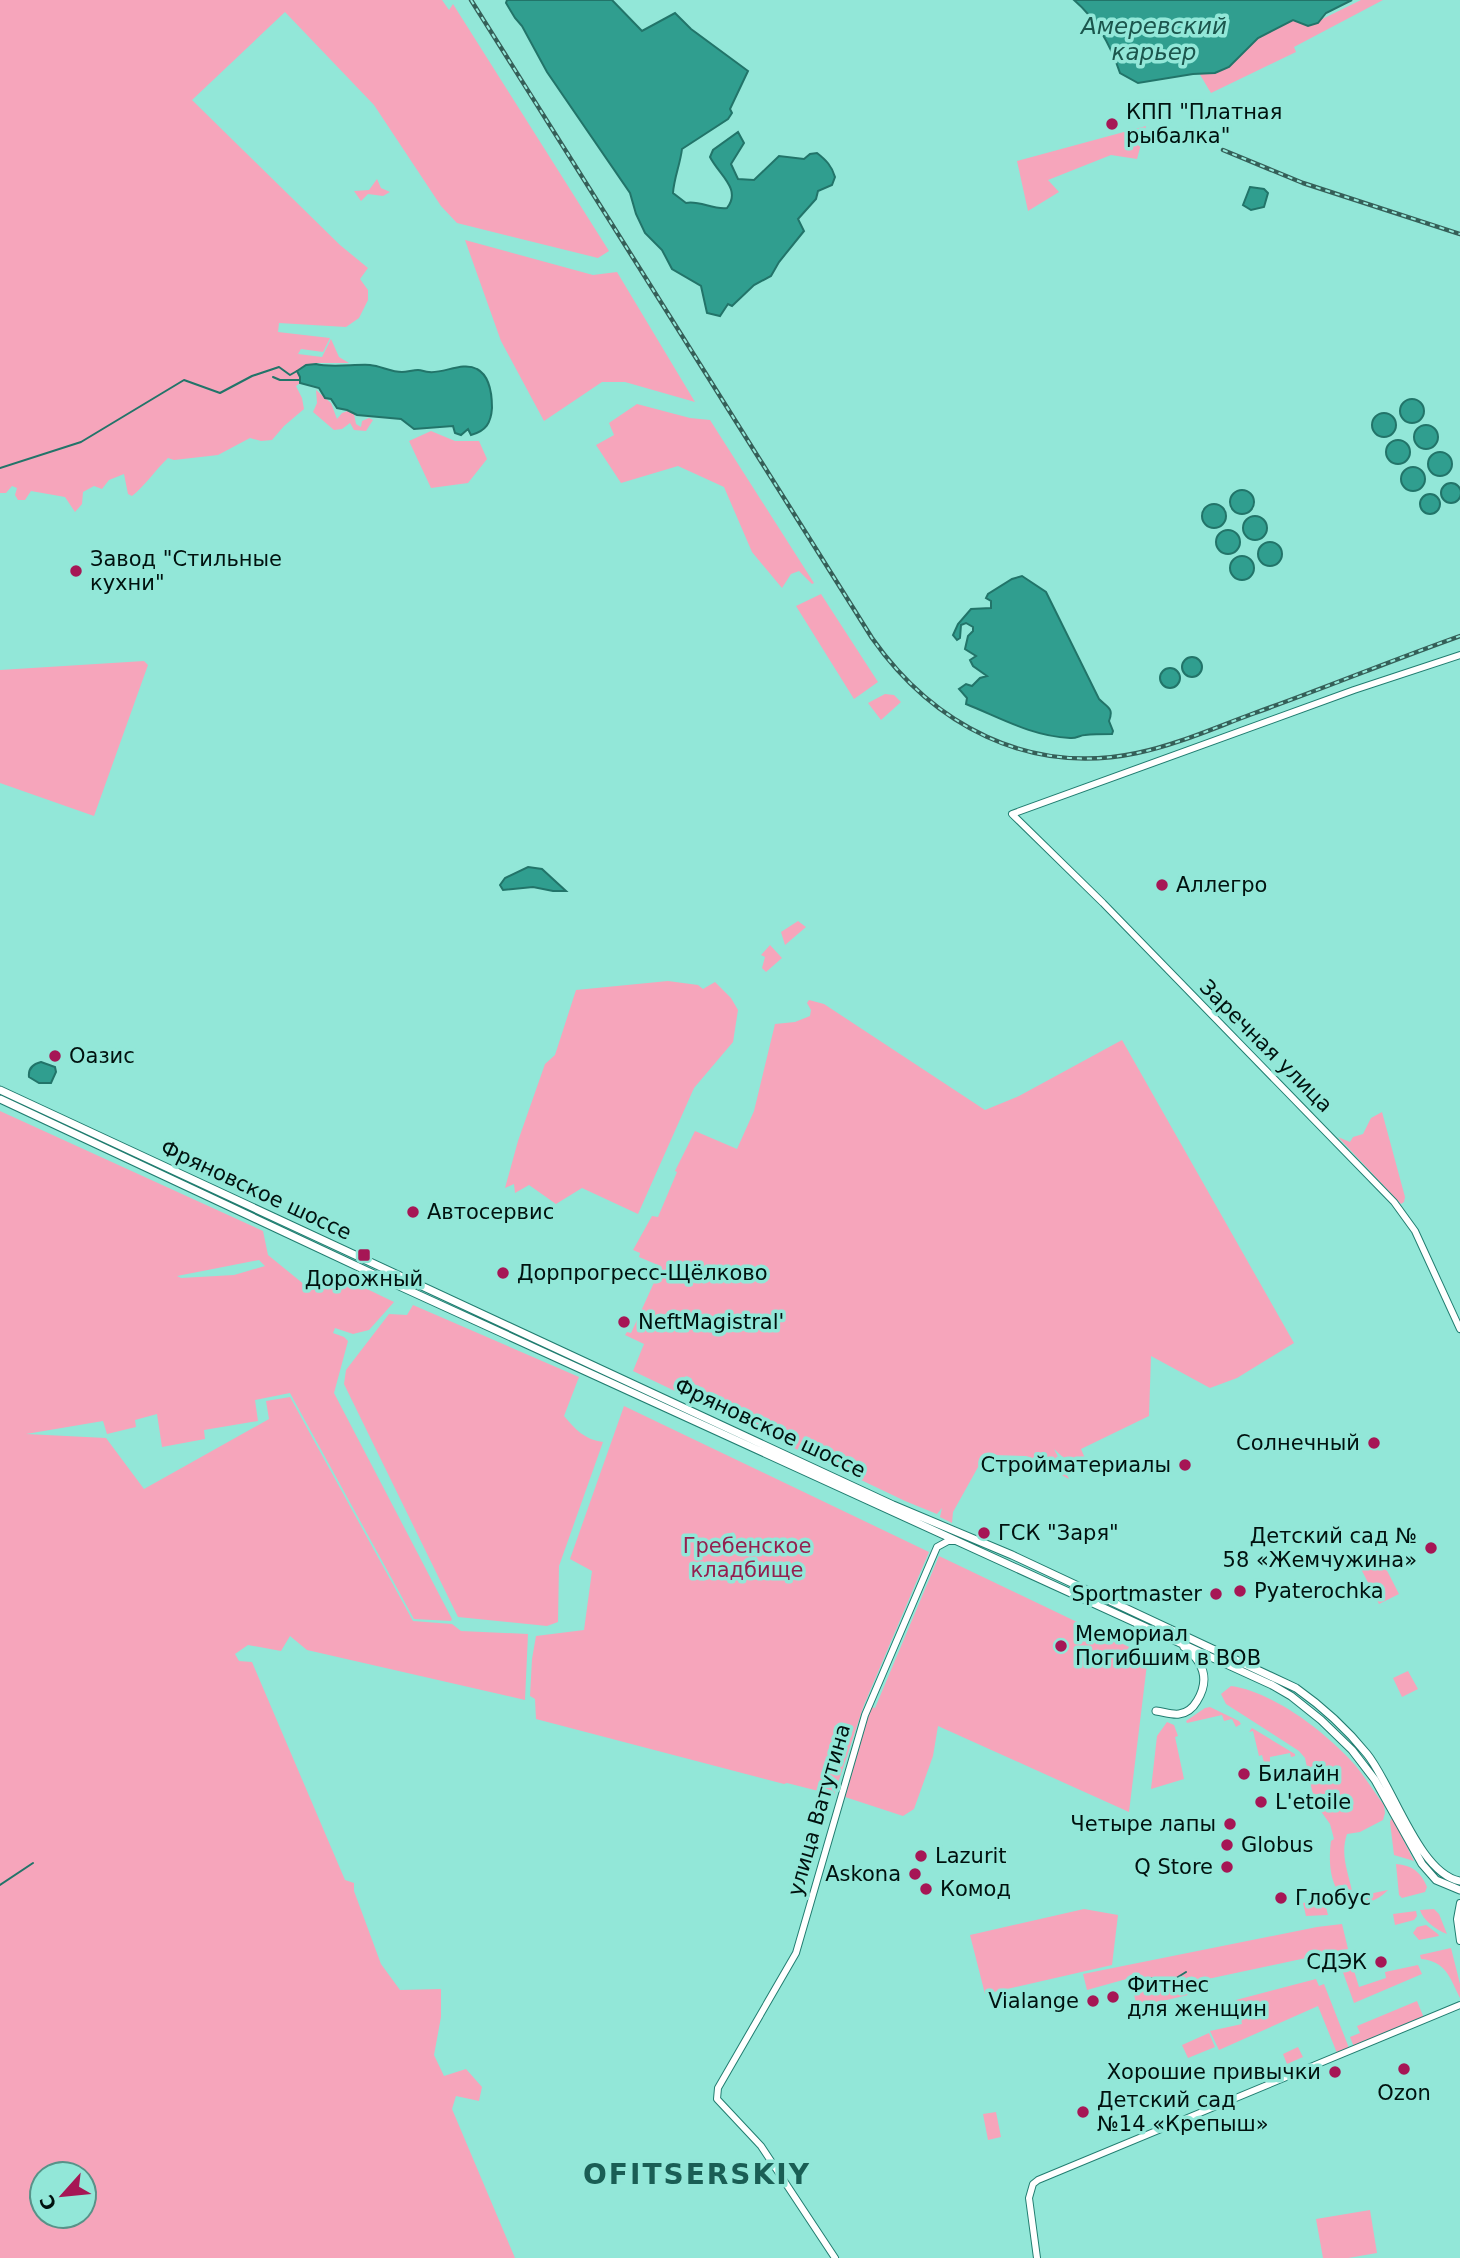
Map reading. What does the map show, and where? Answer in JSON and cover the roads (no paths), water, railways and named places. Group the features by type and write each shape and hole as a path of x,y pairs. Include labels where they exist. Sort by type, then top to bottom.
{"main road":[{"name":"Фряновское шоссе","path":"0,1090 893,1505 1012,1555 1296,1688 1337,1720 1369,1756 1427,1858 1435,1869 1458,1881"},
{"name":"Фряновское шоссе","path":"0,1099 360,1268 1272,1685 1321,1720 1352,1750 1375,1780 1422,1864 1436,1880 1460,1890"},
{"path":"1156,1711 1174,1714 1187,1712 1197,1702 1205,1684 1204,1670 1199,1662 1166,1635"}],"street":[{"name":"Заречная улица","path":"1460,655 1354,690 1012,814 1103,903 1394,1202 1420,1241 1460,1329"},
{"path":"934,1531 937,1547 948,1541 958,1541"},
{"name":"улица Ватутина","path":"835,2258 761,2146 717,2099 718,2088 796,1953 866,1715 937,1547"},
{"path":"1460,1903 1460,1941"},
{"path":"1037,2258 1029,2198 1033,2184 1460,2005"}],"water":[{"path":"507,0 612,0 642,31 675,13 691,29 748,71 728,119 682,149 673,193 686,203 727,208 731,201 731,188 710,157 713,150 738,132 744,143 731,164 738,179 754,180 779,156 804,159 817,153 828,163 835,177 832,185 818,191 816,199 798,219 804,231 771,276 754,285 732,306 728,304 720,316 707,313 701,286 672,269 662,250 645,233 630,193 547,72 506,3"},
{"name":"Амеревский карьер","path":"1074,0 1352,0 1326,13 1318,23 1308,26 1293,20 1258,38 1229,67 1215,73 1138,83 1120,73 1102,34"},
{"path":"1250,187 1264,189 1268,193 1264,207 1251,210 1243,205"},
{"path":"306,365 370,365 402,372 435,372 471,367 485,376 489,386 492,403 490,418 487,426 480,431 471,435 468,429 461,435 455,433 453,426 414,429 401,419 357,415 337,408 331,399 325,398 319,388 300,383 297,371"},
{"path":"1412,399 1423,406 1424,411 1417,422 1412,423 1401,416 1400,411 1407,400"},
{"path":"1384,413 1395,420 1396,425 1389,436 1384,437 1373,430 1372,425 1379,414"},
{"path":"1426,425 1437,432 1438,437 1431,448 1426,449 1415,442 1414,437 1421,426"},
{"path":"1398,440 1409,447 1410,452 1403,463 1398,464 1387,457 1386,452 1393,441"},
{"path":"1440,452 1451,459 1452,464 1445,475 1440,476 1429,469 1428,464 1435,453"},
{"path":"1413,467 1424,474 1425,479 1418,490 1413,491 1402,484 1401,479 1408,468"},
{"path":"1451,483 1458,486 1461,493 1458,500 1451,503 1444,500 1441,493 1444,486"},
{"path":"1242,490 1253,497 1254,502 1247,513 1242,514 1231,507 1230,502 1237,491"},
{"path":"1430,494 1437,497 1440,504 1437,511 1430,514 1423,511 1420,504 1423,497"},
{"path":"1214,504 1225,511 1226,516 1219,527 1214,528 1203,521 1202,516 1209,505"},
{"path":"1255,516 1266,523 1267,528 1260,539 1255,540 1244,533 1243,528 1250,517"},
{"path":"1228,530 1239,537 1240,542 1233,553 1228,554 1217,547 1216,542 1223,531"},
{"path":"1270,542 1281,549 1282,554 1275,565 1270,566 1259,559 1258,554 1265,543"},
{"path":"1242,556 1253,563 1254,568 1247,579 1242,580 1231,573 1230,568 1237,557"},
{"path":"1022,576 1046,592 1099,699 1110,711 1112,734 1056,737 1016,726 966,704 967,698 959,689 966,684 972,686 980,678 987,676 973,666 970,660 976,656 965,649 973,627 966,623 961,625 960,638 957,640 953,635 958,624 971,609 991,608 991,601 986,598 988,594"},
{"path":"1192,657 1199,660 1202,667 1199,674 1192,677 1185,674 1182,667 1185,660"},
{"path":"1170,668 1177,671 1180,678 1177,685 1170,688 1163,685 1160,678 1163,671"},
{"path":"528,867 542,869 566,891 533,887 503,890 500,885 505,878"},
{"path":"41,1062 55,1067 56,1072 51,1083 39,1083 29,1077 32,1067"}],"waterway":[{"path":"0,468 81,442 184,380 220,393 252,376 279,367 290,375 297,371"},
{"path":"273,377 280,380 300,380"},
{"path":"0,1885 33,1863"},
{"path":"1139,1984 1149,1978 1170,1982 1186,1972"}],"railway":[{"path":"471,0 872,638 896,669 924,696 954,719 987,737 1022,750 1059,757 1097,758 1137,753 1195,736 1460,636"},
{"path":"1223,150 1303,183 1460,234"}],"place":[{"name":"КПП \"Платная рыбалка\"","path":"1112,124"},
{"name":"Завод \"Стильные кухни\"","path":"76,571"},
{"name":"Аллегро","path":"1162,885"},
{"name":"Оазис","path":"55,1056"},
{"name":"Автосервис","path":"413,1212"},
{"name":"Дорожный","path":"364,1255"},
{"name":"Дорпрогресс-Щёлково","path":"503,1273"},
{"name":"NeftMagistral'","path":"624,1322"},
{"name":"Солнечный","path":"1374,1443"},
{"name":"Стройматериалы","path":"1185,1465"},
{"name":"ГСК \"Заря\"","path":"984,1533"},
{"name":"Детский сад № 58 «Жемчужина»","path":"1431,1548"},
{"name":"Pyaterochka","path":"1240,1591"},
{"name":"Sportmaster","path":"1216,1594"},
{"name":"Мемориал Погибшим в ВОВ","path":"1061,1646"},
{"name":"Билайн","path":"1244,1774"},
{"name":"L'etoile","path":"1261,1802"},
{"name":"Четыре лапы","path":"1230,1824"},
{"name":"Globus","path":"1227,1845"},
{"name":"Lazurit","path":"921,1856"},
{"name":"Q Store","path":"1227,1867"},
{"name":"Askona","path":"915,1874"},
{"name":"Комод","path":"926,1889"},
{"name":"Глобус","path":"1281,1898"},
{"name":"СДЭК","path":"1381,1962"},
{"name":"Фитнес для женщин","path":"1113,1997"},
{"name":"Vialange","path":"1093,2001"},
{"name":"Ozon","path":"1404,2069"},
{"name":"Хорошие привычки","path":"1335,2072"},
{"name":"Детский сад №14 «Крепыш»","path":"1083,2112"}],"district":[{"name":"OFITSERSKIY","path":"697,2174"}],"park label":[{"name":"Гребенское кладбище","path":"747,1558"}]}
